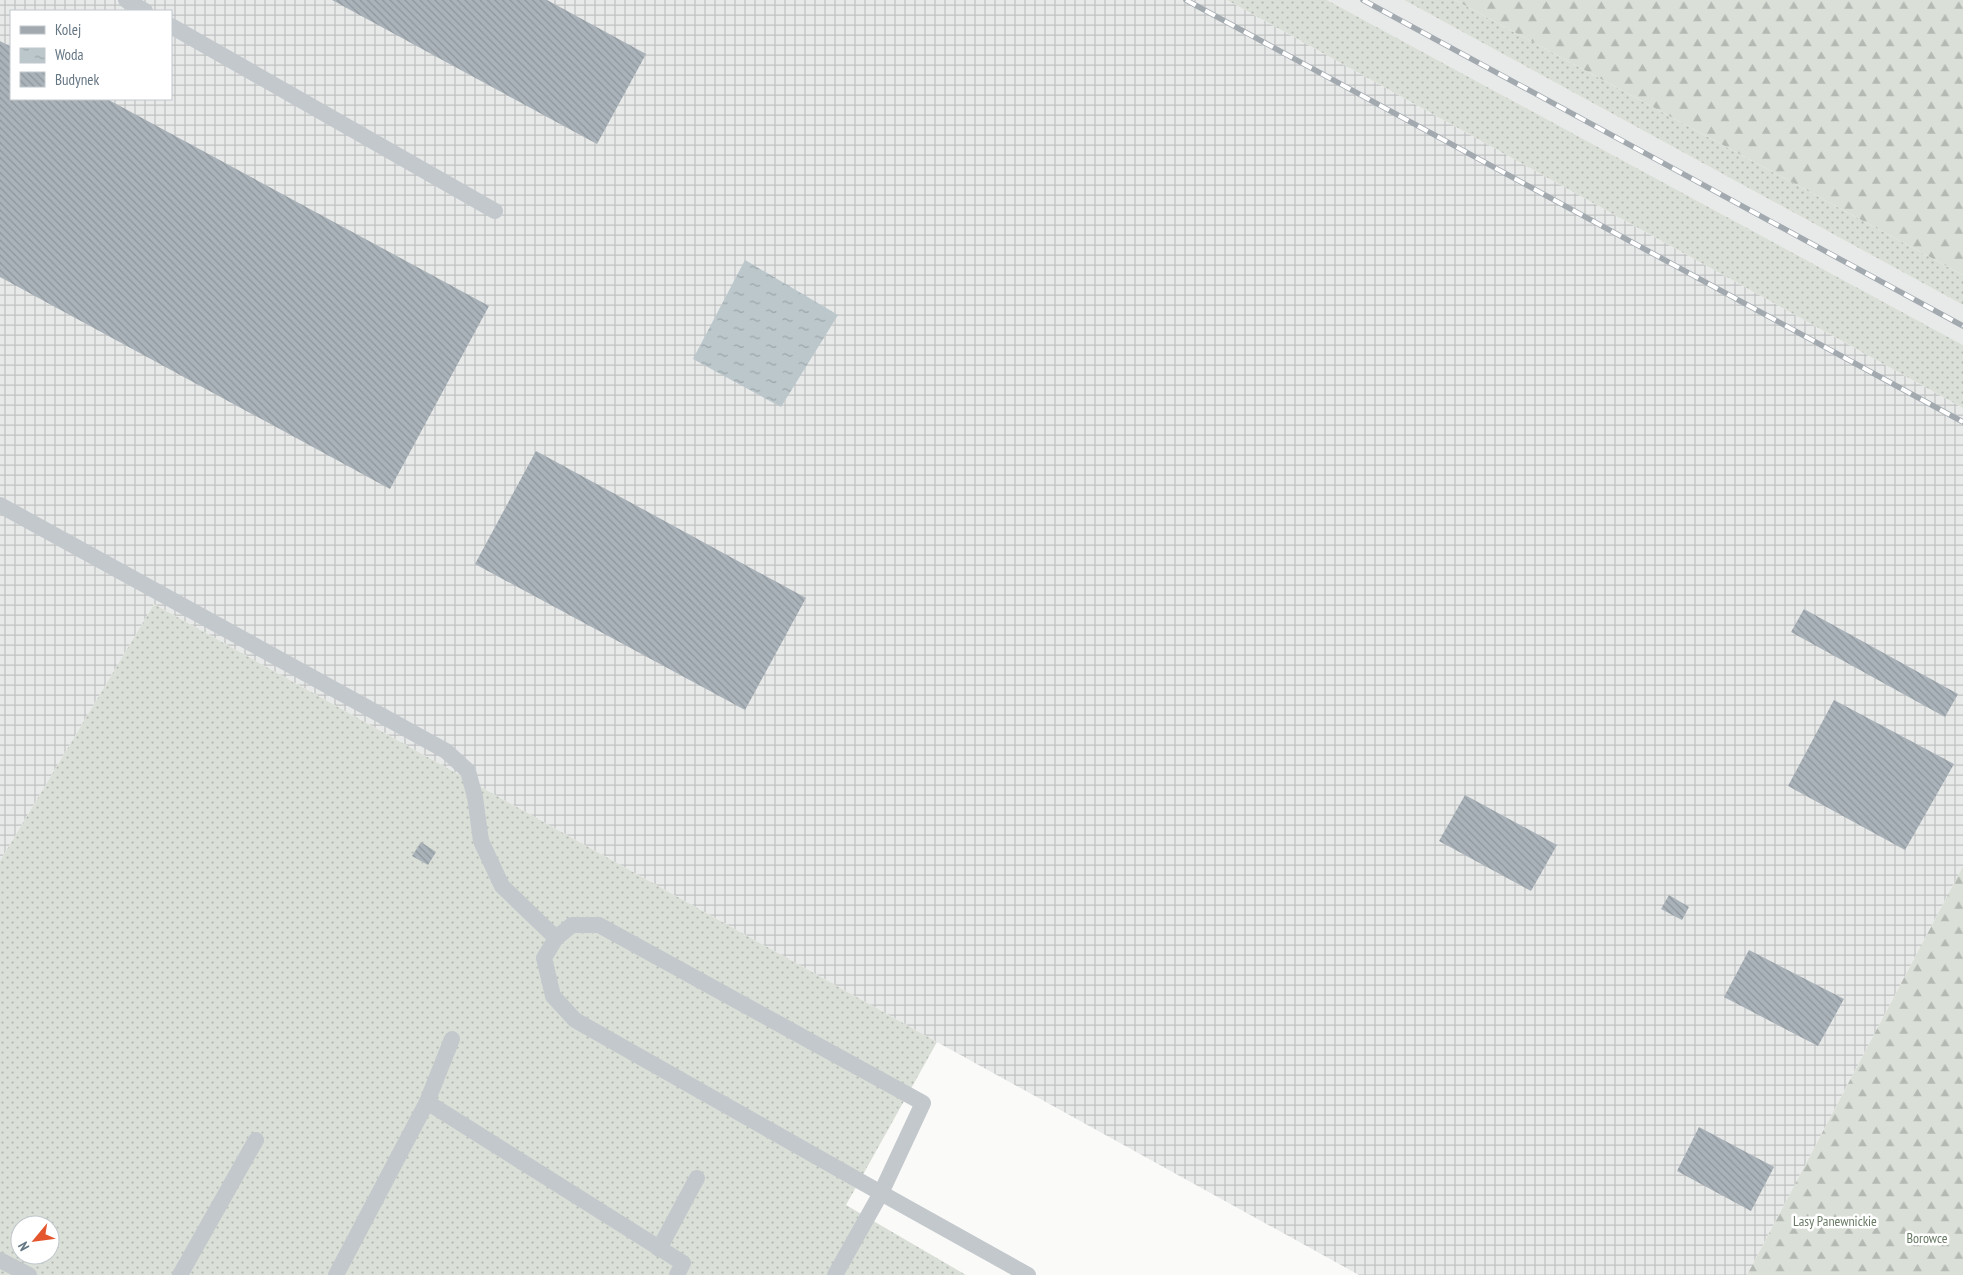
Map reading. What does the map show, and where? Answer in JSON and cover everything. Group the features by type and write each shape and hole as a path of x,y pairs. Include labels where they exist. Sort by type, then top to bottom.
{"lane":[{"path":"126,0 143,10"},
{"path":"172,27 495,211"},
{"path":"0,505 446,751 468,771 475,797 480,842 502,886 556,938"},
{"path":"834,1275 881,1193 923,1103 599,925 572,926 556,938 544,958 553,996 576,1020 881,1193 1028,1275"},
{"path":"336,1275 427,1102 452,1039"},
{"path":"427,1102 683,1263 677,1275"},
{"path":"180,1275 256,1140"},
{"path":"659,1249 697,1178"},
{"path":"0,1260 29,1275"}],"shaded area":[{"path":"0,0 1227,0 1963,408 1963,866 1747,1275 1359,1275 937,1042 154,604 0,861"},
{"path":"1327,0 1404,0 1963,305 1963,345"}],"green space":[{"path":"1227,0 1327,0 1963,345 1963,408"},
{"path":"1404,0 1455,0 1963,275 1963,305"},
{"path":"1455,0 1963,0 1963,275"},
{"path":"154,604 937,1042 846,1205 966,1275 0,1275 0,861"},
{"name":"Lasy Panewnickie","path":"1963,866 1963,1275 1747,1275"}],"water":[{"path":"745,260 838,315 781,407 693,359"}],"building":[{"path":"332,0 547,0 646,54 597,144"},
{"path":"0,41 10,46 10,100 109,100 489,306 390,489 0,277"},
{"path":"536,451 806,598 745,710 475,564"},
{"path":"1804,609 1958,694 1945,717 1791,632"},
{"path":"1834,700 1954,764 1905,850 1788,786"},
{"path":"1465,795 1557,845 1531,891 1439,841"},
{"path":"421,842 436,852 428,865 412,856"},
{"path":"1669,895 1689,907 1682,920 1661,909"},
{"path":"1749,950 1844,999 1818,1046 1724,997"},
{"path":"1699,1127 1774,1167 1751,1211 1677,1171"}],"railway":[{"path":"1186,0 1963,422"},
{"path":"1363,0 1963,326"}],"park label":[{"name":"Borowce","path":"1927,1238"}]}
